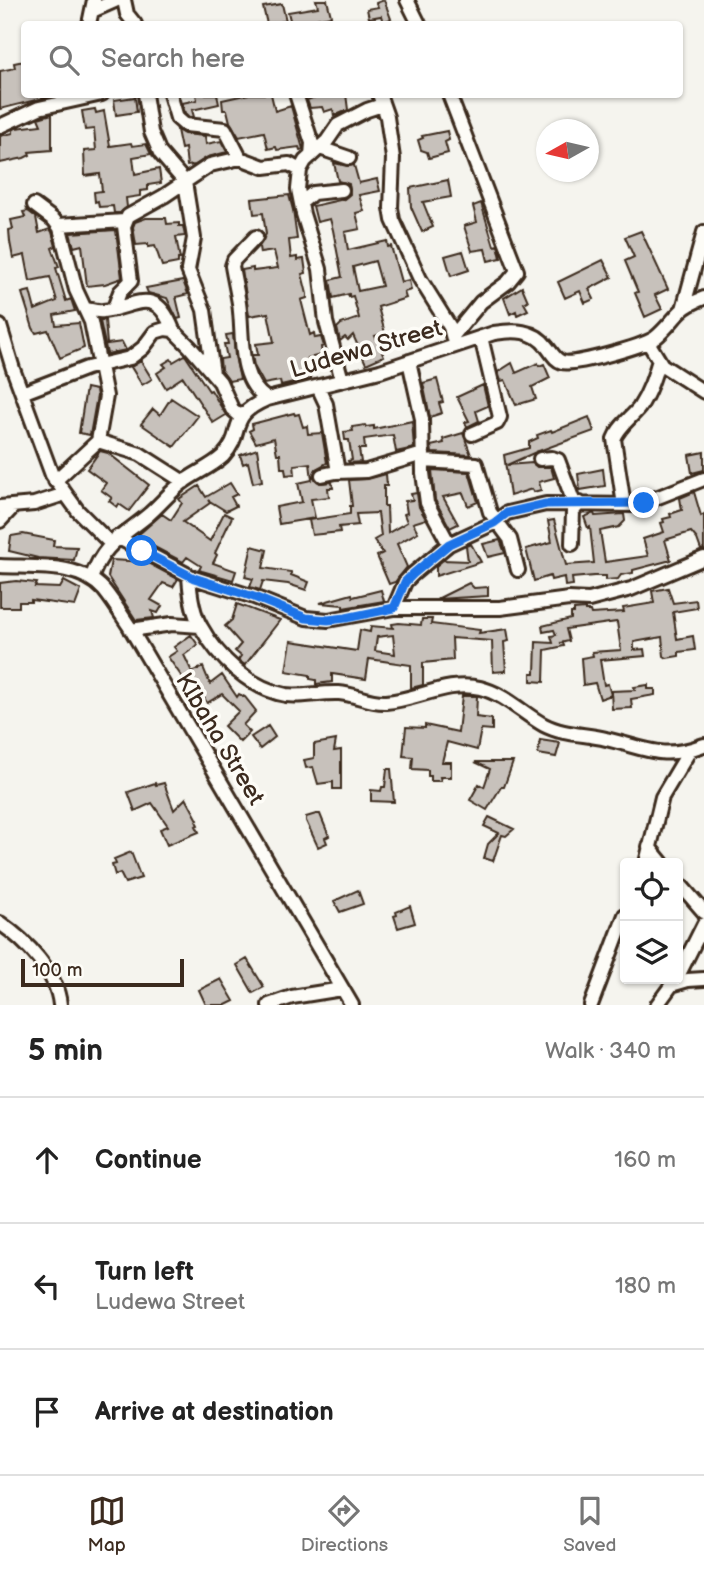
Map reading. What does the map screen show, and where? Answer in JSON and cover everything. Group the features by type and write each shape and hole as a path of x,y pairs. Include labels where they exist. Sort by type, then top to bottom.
{"street":[{"path":"93,6 117,0"},
{"path":"124,0 127,14 133,21"},
{"path":"407,0 418,21"},
{"path":"0,126 48,100 66,98"},
{"path":"146,98 151,132 160,153 185,182 194,238 188,270 204,310 213,374"},
{"path":"171,98 179,121 185,125 225,130 240,158"},
{"path":"297,98 316,152"},
{"path":"342,380 327,322 320,269 309,237 298,189 300,170 341,122 381,100 390,131 393,158 393,220 420,279 454,342 481,302 508,282 517,271 451,98"},
{"path":"316,152 349,158"},
{"path":"58,225 125,221 135,211 164,196 210,165 240,158 264,167 289,164 300,170"},
{"path":"301,203 313,193 342,190"},
{"path":"34,205 58,225 76,290 91,322 106,396 98,441 55,481"},
{"path":"114,308 120,292 131,281 125,221"},
{"path":"683,309 704,232"},
{"path":"256,237 234,260 232,266 239,304 240,341 247,370 254,387 267,399"},
{"name":"Ludewa Street","path":"240,416 251,406 267,399 409,361 454,342 511,330 526,333 542,341 557,359 580,363 648,342 661,333 683,309 704,298"},
{"path":"0,566 62,569 91,579 95,566 113,540 149,514 184,482 222,456 235,434 240,416 235,413 213,374 173,330 164,312 147,302 132,303 102,312 86,309"},
{"path":"0,326 55,481 90,525 113,540 189,576 306,618 337,619 394,608 500,608 569,599 590,600 631,589 704,558"},
{"path":"22,393 130,358 143,348 158,330 173,330"},
{"path":"472,434 497,423 500,417 481,337"},
{"path":"648,342 659,360 671,372 704,392"},
{"path":"624,505 614,439 648,394 659,360"},
{"path":"409,361 422,419 427,503 449,544"},
{"path":"318,387 326,404 338,472"},
{"path":"98,441 140,454 184,482"},
{"path":"322,475 366,471 423,458 476,464 490,512 514,548 518,570"},
{"path":"540,459 558,460 577,503"},
{"path":"394,608 405,582 449,544 497,521 507,513 546,504 644,503 704,479"},
{"path":"0,521 7,507 34,504 65,494"},
{"path":"572,544 573,511 577,503"},
{"path":"189,576 193,610 200,626 224,658 249,680 267,690 300,696 353,694 371,701 386,702 470,686 500,696 551,728 656,753 699,745"},
{"name":"KIbaha Street","path":"91,579 106,593 131,630 352,1005"},
{"path":"131,630 172,624 200,626"},
{"path":"647,858 662,797 699,745"},
{"path":"649,847 658,858"},
{"path":"683,887 704,912"},
{"path":"591,1005 623,921"},
{"path":"0,923 18,937 46,970 58,992 60,1005"},
{"path":"683,967 704,924"},
{"path":"683,980 704,979"},
{"path":"657,1005 672,984"},
{"path":"269,1005 292,997 342,989"}],"building":[{"path":"316,0 327,0 331,16 290,21 288,12 318,7"},
{"path":"384,0 391,19 383,21 381,16 369,18 367,9 378,7 376,3"},
{"path":"282,4 286,21 266,21 263,7"},
{"path":"21,62 21,98 44,98 0,109 0,71 15,68 14,63"},
{"path":"135,98 137,112 116,115 114,100"},
{"path":"218,98 219,104 192,110 194,117 189,117 182,103"},
{"path":"272,98 275,111 291,106 303,149 268,149 264,132 239,137 230,122 227,110 223,110 222,100"},
{"path":"346,98 348,110 334,116 333,109 324,112 322,107 310,108 307,100"},
{"path":"95,109 96,113 104,111 110,146 146,144 151,154 133,157 135,174 159,169 161,183 148,185 148,190 140,191 140,196 126,198 127,207 120,213 114,213 113,206 99,207 98,201 95,202 94,192 102,191 100,174 85,176 84,151 96,150 94,129 85,130 82,111"},
{"path":"52,114 52,150 29,152 30,155 24,158 0,163 0,136 13,133 16,128 41,125 38,118"},
{"path":"177,130 184,134 205,136 206,144 221,141 227,152 187,166 185,148 181,149"},
{"path":"447,131 449,140 445,142 448,153 429,158 427,152 421,150 418,140 423,138 422,136"},
{"path":"334,163 354,165 359,183 377,179 380,191 359,195 364,211 356,213 360,229 345,232 348,250 387,241 388,247 391,246 401,282 409,280 411,290 404,292 406,298 378,307 385,333 375,336 384,356 366,364 353,335 348,340 345,337 340,341 337,328 359,318 353,296 349,297 349,294 333,298 330,280 342,277 333,230 330,219 317,222 313,206 344,199 350,194 349,184 338,181","holes":["375,261 382,286 358,291 353,267"]},
{"path":"448,180 451,197 423,202 433,227 422,232 411,207 410,188"},
{"path":"289,195 297,239 289,240 291,258 304,259 306,273 302,274 307,298 301,300 310,335 314,333 315,338 321,337 324,346 321,347 322,355 308,358 311,379 281,386 280,381 264,384 254,366 252,355 258,355 256,344 274,342 268,313 249,316 242,270 278,268 274,251 260,253 259,247 266,234 263,213 254,214 252,199"},
{"path":"481,203 494,246 498,245 501,258 488,261 485,249 472,251 464,226 477,222 473,206"},
{"path":"28,211 36,217 39,233 50,229 52,232 56,246 52,248 59,267 56,268 66,301 71,299 75,311 54,315 56,325 79,323 84,348 60,358 48,330 36,333 33,328 22,293 30,291 35,310 57,301 50,277 30,281 25,255 13,258 9,230 13,229 11,220 25,217 23,212"},
{"path":"146,218 166,218 167,224 179,223 179,226 183,226 185,236 176,237 180,259 178,263 162,266 155,246 136,245 133,227 135,222"},
{"path":"116,230 122,278 87,286 82,245 74,247 70,233"},
{"path":"641,231 668,289 655,295 662,309 645,317 625,261 634,257 625,237"},
{"path":"463,251 469,270 451,276 445,256"},
{"path":"603,260 612,277 589,289 594,299 585,303 580,291 565,298 558,282"},
{"path":"183,281 188,294 176,297 181,318 177,319 167,298 148,293 146,288"},
{"path":"522,287 528,301 524,303 528,310 517,315 516,311 510,314 504,298"},
{"path":"105,320 107,344 122,342 126,350 107,354 100,321"},
{"path":"233,334 240,379 229,381 221,370 220,359 227,358 224,344 228,344 226,335"},
{"path":"185,355 226,415 213,423 183,377 166,388 157,373 166,367 163,364"},
{"path":"141,361 152,379 142,385 131,367"},
{"path":"512,363 516,373 538,363 539,366 544,364 550,378 532,387 536,399 516,405 505,380 501,381 498,372"},
{"path":"437,379 443,402 439,403 442,413 430,417 423,383"},
{"path":"483,385 488,406 476,411 479,421 467,427 465,422 469,421 457,397"},
{"path":"86,388 96,390 97,396 90,435 79,433"},
{"path":"171,398 198,416 174,447 141,424 153,409 160,415"},
{"path":"299,414 303,427 307,426 308,434 322,433 327,463 316,469 313,476 320,483 332,482 333,488 328,488 329,497 311,499 315,518 279,524 276,507 302,502 298,483 312,480 310,463 294,465 295,474 286,475 285,468 281,468 280,454 277,454 274,438 256,443 249,431 253,429 252,424"},
{"path":"589,417 594,431 507,465 532,463 537,467 551,467 554,478 539,482 541,490 533,492 532,489 510,496 504,455 529,448 529,442 538,438 537,435"},
{"path":"412,421 414,448 396,452 393,435 364,439 365,449 359,449 361,462 349,463 348,461 352,460 349,440 345,440 344,432 353,431 352,427 365,425 374,426 374,429"},
{"path":"463,433 471,455 432,453 431,446 444,443 443,439"},
{"path":"257,449 262,481 253,483 248,462 243,464 240,455"},
{"path":"100,451 108,453 149,485 129,511 109,501 112,498 101,490 106,483 87,469"},
{"path":"704,452 704,470 692,473 689,455"},
{"path":"603,469 605,486 580,490 578,474"},
{"path":"432,470 469,472 478,502 468,506 463,493 443,497 458,524 450,528 435,500"},
{"path":"386,474 384,506 387,506 388,533 407,522 404,514 407,513 405,501 413,500 411,494 417,493 419,507 426,519 413,523 418,532 397,544 407,567 395,582 389,584 377,556 383,553 374,540 381,536 378,513 356,514 358,525 339,527 340,532 312,535 309,520 350,514 352,506 349,480"},
{"path":"230,483 237,494 231,497 236,506 226,511 208,500 210,503 183,522 210,541 224,513 232,517 213,563 236,571 233,580 199,570 201,566 187,557 183,562 141,540 138,535 162,514 171,520 182,503 179,499 199,486 206,497"},
{"path":"694,492 701,516 704,514 704,549 701,550 691,532 665,540 671,560 633,570 633,573 621,575 618,579 606,580 606,576 572,578 573,585 565,586 564,577 551,580 550,576 534,581 526,549 552,542 548,521 554,520 566,565 594,563 590,527 588,528 584,517 594,513 595,516 624,514 625,521 619,527 600,531 605,562 648,556 643,539 664,532 661,523 664,522 663,519 682,510 680,498"},
{"path":"23,534 54,540 53,546 77,547 74,560 38,558 9,551 11,536"},
{"path":"500,540 505,553 488,557 483,544"},
{"path":"471,544 481,562 436,576 436,566 443,560 468,561 466,546"},
{"path":"252,546 267,550 263,568 291,572 291,575 309,582 306,590 288,584 263,581 260,590 250,587 253,579 245,577"},
{"path":"111,560 146,562 178,579 173,587 163,583 151,600 162,606 158,613 152,611 154,618 136,620 108,577"},
{"path":"64,581 81,590 75,606 31,600 19,602 19,607 0,607 0,583 37,583 35,587 60,588"},
{"path":"469,583 474,588 488,587 488,596 437,599"},
{"path":"668,588 673,603 696,600 697,608 673,612 677,639 693,636 695,650 679,652 679,656 667,658 664,656 662,637 634,642 634,650 644,649 645,656 600,660 604,685 608,684 611,695 600,699 595,683 583,685 581,658 593,656 592,652 621,650 617,622 566,629 569,641 560,643 564,646 545,650 544,682 531,681 531,673 535,673 536,642 553,643 551,636 556,635 554,630 543,632 542,626 571,619 574,610 585,609 591,614 624,612 623,608 654,603 652,591"},
{"path":"381,590 384,601 343,608 343,605 320,603 352,594 353,597"},
{"path":"237,604 280,620 245,665 238,660 241,656 235,651 241,644 225,626 232,620"},
{"path":"422,619 432,619 431,624 480,630 479,633 507,629 509,641 504,642 506,671 493,672 492,641 452,638 453,660 423,663 423,685 411,688 411,665 369,659 366,679 332,674 332,682 316,684 316,680 310,679 310,675 286,671 291,641 357,651 360,630 370,632 371,626 393,628 392,624 399,623 421,625","holes":["393,635 395,654 375,651 377,637"]},
{"path":"191,635 198,645 184,655 192,672 203,667 210,684 222,675 237,697 239,694 245,697 256,711 243,725 250,732 240,742 224,726 239,711 222,694 207,703 193,685 189,687 168,657 177,651 174,647"},
{"path":"648,685 648,689 655,689 655,695 631,699 632,708 612,709 611,691 635,690 634,687"},
{"path":"462,696 477,696 476,717 492,719 492,730 481,729 477,750 447,742 442,762 451,762 451,777 440,777 441,781 431,781 428,770 412,769 413,757 403,756 406,727 425,728 425,725 458,732"},
{"path":"268,726 275,737 260,749 251,737"},
{"path":"336,740 334,751 341,750 341,789 333,789 333,782 318,784 313,767 306,768 304,760 314,758 314,744"},
{"path":"540,740 560,743 556,757 538,754"},
{"path":"475,762 513,762 504,787 501,787 487,810 470,800 479,784 484,787 490,769"},
{"path":"387,769 391,769 394,802 371,801 371,790 381,791 382,787 385,787"},
{"path":"155,783 164,783 174,810 186,798 198,820 196,826 199,832 167,845 160,829 168,826 152,803 135,811 128,792"},
{"path":"320,814 329,836 325,838 327,843 318,847 306,821 306,817"},
{"path":"489,817 514,829 506,836 502,835 493,861 484,858 488,844 499,833 484,826"},
{"path":"131,852 141,878 125,883 120,873 115,875 112,865 116,864 114,859"},
{"path":"358,890 363,904 340,912 334,901"},
{"path":"410,906 415,923 398,928 394,916 397,915 396,912"},
{"path":"247,959 264,987 253,993 237,965"},
{"path":"221,979 234,1001 226,1005 206,1005 199,990"}],"route":[{"path":"142,551 194,578 254,597 306,618 328,620 394,608 405,582 413,574 449,544 494,523 507,513 546,504 644,503"}]}
